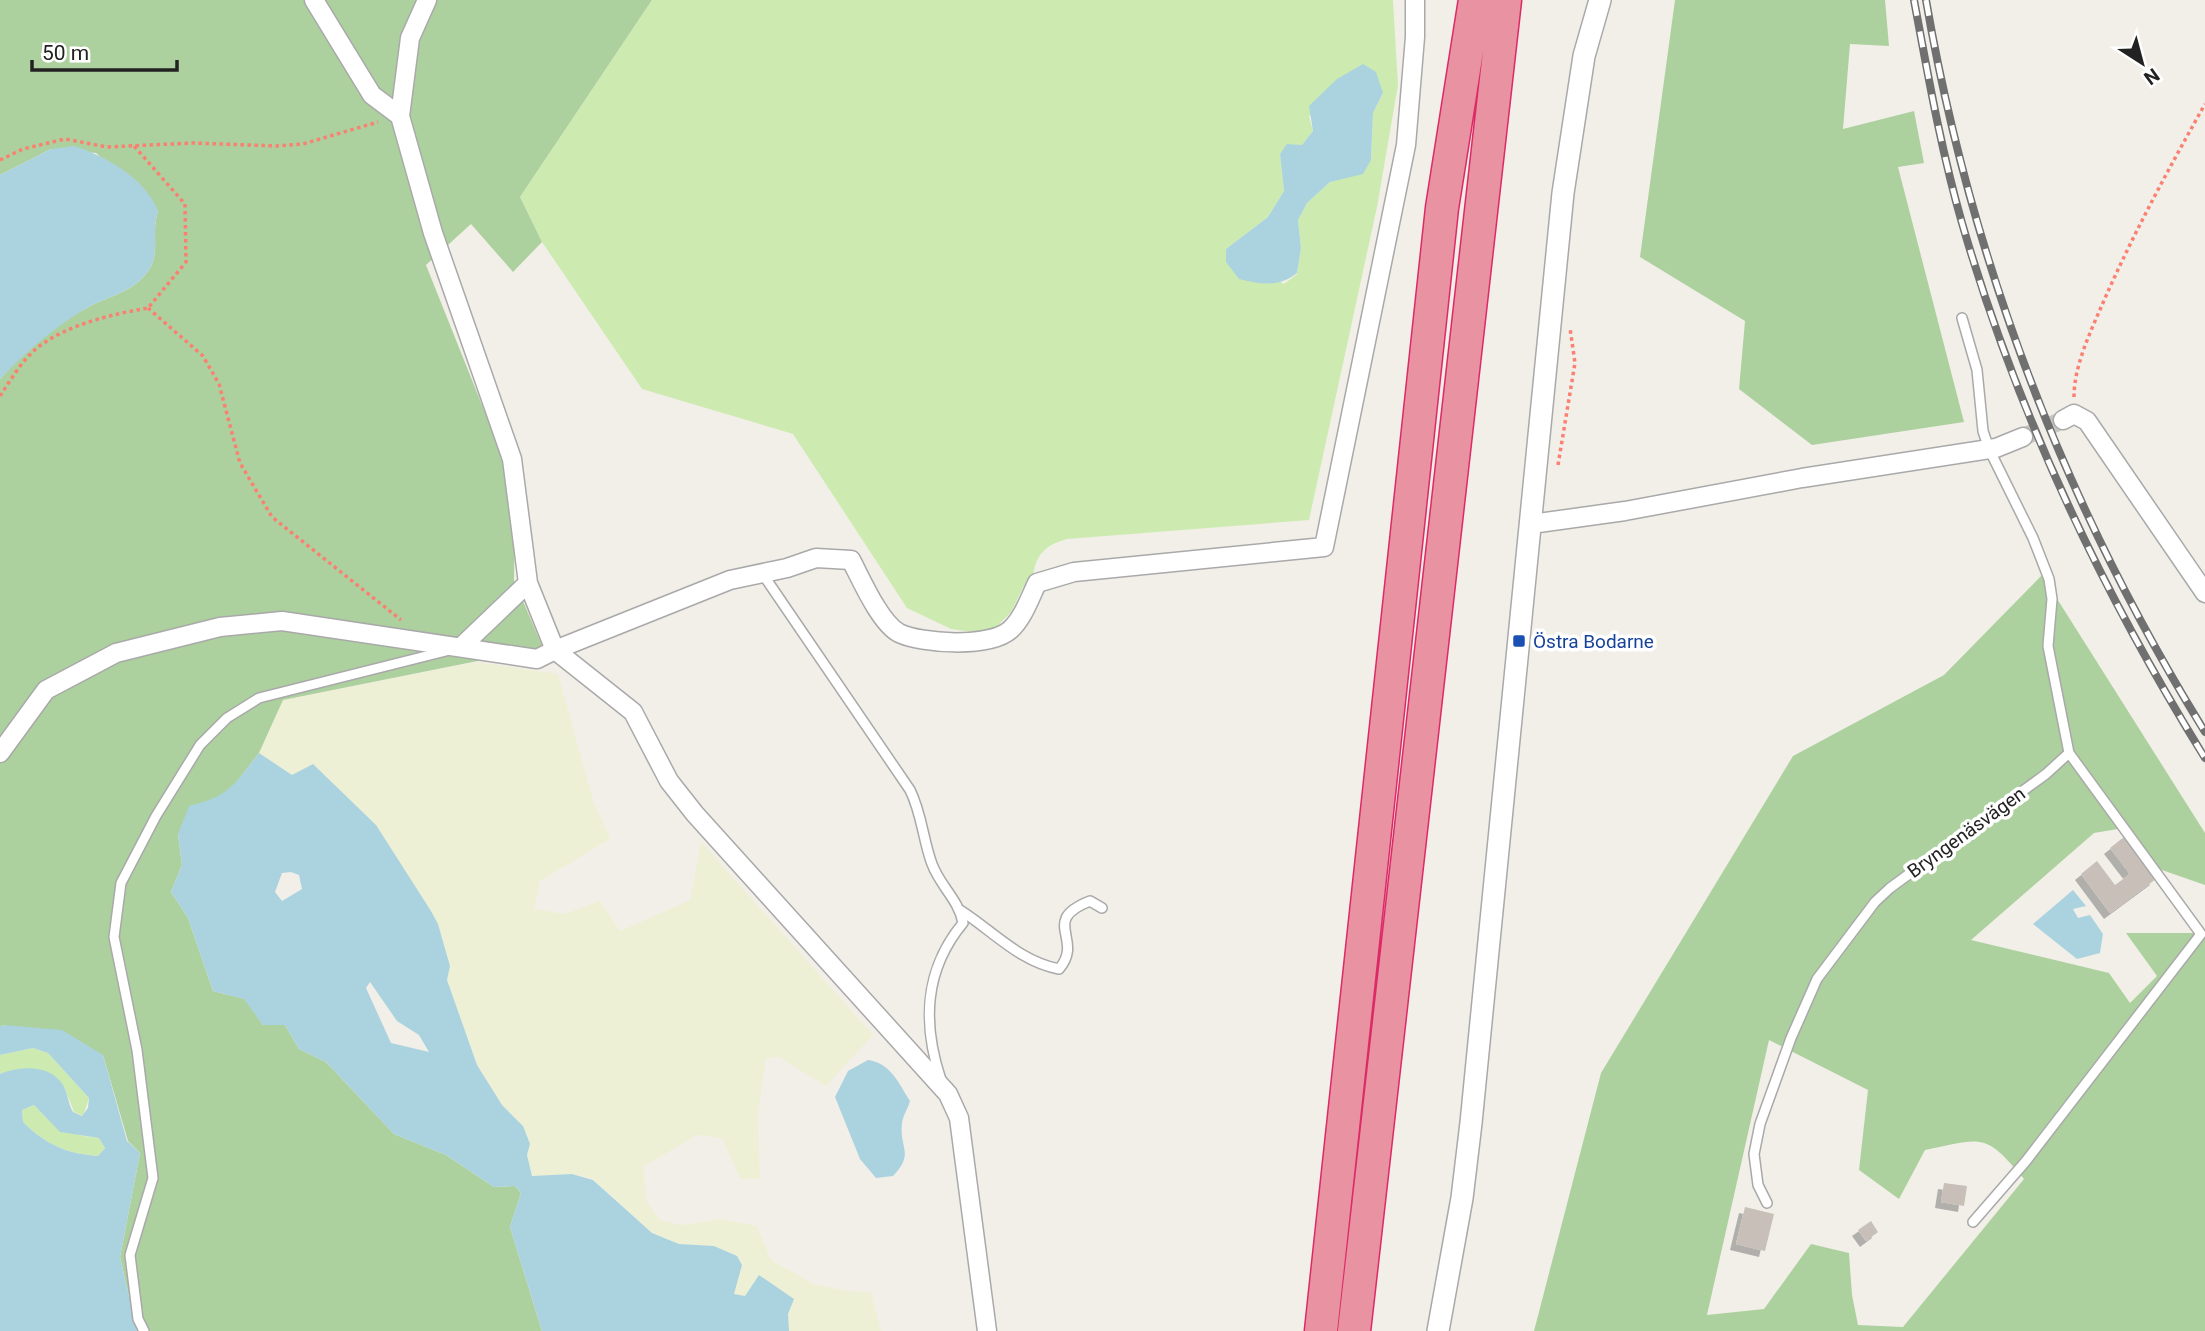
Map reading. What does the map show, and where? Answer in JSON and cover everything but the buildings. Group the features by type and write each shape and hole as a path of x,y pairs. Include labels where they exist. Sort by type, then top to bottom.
{"highway":[{"path":"1354,1331 1505,0"},
{"path":"1321,1331 1443,208 1471,9"}],"street":[{"path":"314,0 372,95 400,116"},
{"path":"427,0 410,38 400,116 433,233 512,459 528,583 555,650 634,712 669,781 695,814 944,1089 959,1118 987,1331"},
{"path":"0,753 46,690 116,653 220,627 282,621 427,640 537,659 730,580 816,558 851,560 874,603 897,632 944,643 990,638 1009,631 1037,583 1074,572 1324,547 1406,145 1415,37 1415,0"},
{"path":"1438,1331 1462,1198 1471,1123 1563,193 1584,55 1600,0"},
{"path":"2069,417 2087,421 2205,593"},
{"path":"1531,524 1625,511 1802,478 1989,449 2023,437"},
{"path":"461,647 528,583"}],"lane":[{"path":"1962,318 1977,370 1983,431 2049,579 2052,599 2048,646 2069,753 2202,933 2026,1161 1973,1222"},
{"path":"762,573 911,790 919,807 933,868 960,910 963,923 941,954 927,1005 931,1040 944,1089"},
{"path":"144,1331 138,1319 130,1255 153,1178 137,1049 114,937 121,883 156,816 200,745 227,718 259,698 461,647"},
{"name":"Bryngenäsvägen","path":"1768,1203 1754,1169 1760,1124 1791,1038 1818,979 1875,902 1890,888 2046,774 2069,753"},
{"path":"960,910 1015,951 1041,966 1059,969 1068,959 1070,945 1062,930 1064,917 1074,907 1090,901 1102,908"}],"path":[{"path":"2069,417 2074,384 2089,334 2131,239 2205,104"},
{"path":"0,160 23,149 65,139 107,147 193,143 248,146 303,144 400,116"},
{"path":"0,396 19,368 40,345 119,313 148,309 186,262 184,204 134,146"},
{"path":"148,309 203,356 219,384 240,463 272,517 427,640"}],"green space":[{"path":"0,0 652,0 520,197 542,242 513,272 471,224 426,265 504,460 515,522 514,580 543,648 283,700 259,753 236,783 178,834 182,865 171,892 188,918 213,991 245,999 263,1025 285,1025 299,1049 326,1062 394,1134 446,1155 494,1187 515,1186 521,1193 510,1227 542,1331 137,1331 120,1257 140,1153 128,1141 103,1055 4,1025 0,1027 0,379 54,329 79,312 131,287 145,275 153,261 158,211 96,153 51,149 0,175"},
{"path":"652,0 1393,0 1398,85 1377,207 1309,520 1059,541 1042,552 1033,578 1025,584 1011,612 996,627 980,633 951,629 907,608 793,434 642,389 542,242 520,197","holes":["1383,93 1373,113 1371,160 1330,182 1307,203 1298,220 1301,248 1297,274 1284,284 1226,249 1268,217 1284,191 1280,154 1302,145 1313,131 1309,116"]},
{"path":"1675,0 1885,0 1889,46 1850,44 1843,129 1914,111 1924,163 1898,167 1964,422 1812,445 1739,389 1745,321 1640,257"},
{"path":"2042,575 2205,833 2205,885 2159,869 2130,827 2094,833 1971,940 2109,973 2130,1003 2157,976 2126,933 2205,933 2205,1331 1534,1331 1601,1073 1793,756 1944,675","holes":["1769,1040 1868,1090 1859,1170 1899,1199 1925,1150 1959,1143 1982,1142 1991,1146 2024,1179 1903,1327 1858,1325 1852,1295 1849,1253 1811,1244 1764,1309 1707,1315"]},
{"path":"476,662 558,674 593,800 610,839 540,881 534,909 565,914 600,901 620,931 690,900 701,842 873,1035 826,1086 779,1057 766,1058 758,1115 760,1179 740,1179 722,1138 697,1135 643,1167 647,1202 660,1220 682,1225 720,1219 757,1226 771,1260 814,1284 847,1291 871,1292 881,1331 789,1331 788,1314 759,1275 745,1296 734,1294 742,1265 714,1246 679,1244 652,1233 593,1179 572,1174 532,1176 527,1155 529,1144 523,1126 502,1105 477,1065 447,980 450,966 438,924 431,911 403,869 314,764 292,775 259,753 283,700"},
{"path":"33,1048 48,1053 89,1098 83,1116 74,1112 64,1086 6,1072 0,1074 0,1055"},
{"path":"34,1105 55,1124 80,1135 99,1138 105,1148 98,1156 87,1155 48,1142 23,1122 22,1110"}],"water":[{"path":"1363,64 1376,72 1383,93 1373,113 1371,160 1363,174 1330,182 1307,203 1298,220 1301,248 1297,273 1276,283 1239,279 1226,262 1226,249 1268,217 1284,191 1280,154 1287,144 1302,145 1313,131 1309,106 1337,79"},
{"path":"74,146 124,170 152,199 158,211 153,261 138,282 92,305 55,329 0,379 0,175 51,149"},
{"path":"259,753 292,775 313,764 376,825 438,924 450,966 447,980 477,1065 502,1105 523,1126 530,1144 527,1155 532,1176 572,1174 593,1180 652,1233 679,1244 714,1246 737,1256 742,1265 734,1294 745,1296 759,1275 794,1299 788,1314 789,1331 542,1331 510,1227 521,1193 515,1186 494,1187 446,1155 394,1134 326,1062 299,1049 285,1025 263,1025 244,999 213,991 188,918 171,892 182,865 178,834 189,806 214,798 230,788","holes":["282,873 299,875 302,889 282,901 275,892","370,982 397,1021 419,1035 429,1052 391,1043 366,988"]},
{"path":"2073,890 2086,906 2073,909 2078,918 2090,915 2103,934 2100,953 2077,959 2033,924"},
{"path":"4,1025 62,1030 103,1055 127,1141 140,1153 120,1257 137,1331 0,1331 0,1074 25,1068 50,1073 63,1085 73,1112 82,1116 88,1108 89,1098 48,1053 33,1048 0,1055 0,1027","holes":["34,1105 60,1132 99,1138 105,1148 98,1156 76,1153 57,1146 23,1122 22,1110"]},
{"path":"868,1060 883,1065 898,1081 910,1101 902,1123 905,1156 893,1176 876,1178 860,1159 835,1097 848,1071"}],"tunnel":[{"path":"2023,437 2063,420"}],"railway":[{"path":"1914,0 1954,196 1984,294 2009,363 2065,499 2097,565 2167,695 2205,758"},
{"path":"1926,0 1945,97 1969,193 1997,287 2030,379 2109,559 2155,647 2205,732"}],"place":[{"name":"Östra Bodarne","path":"1519,641"}]}
